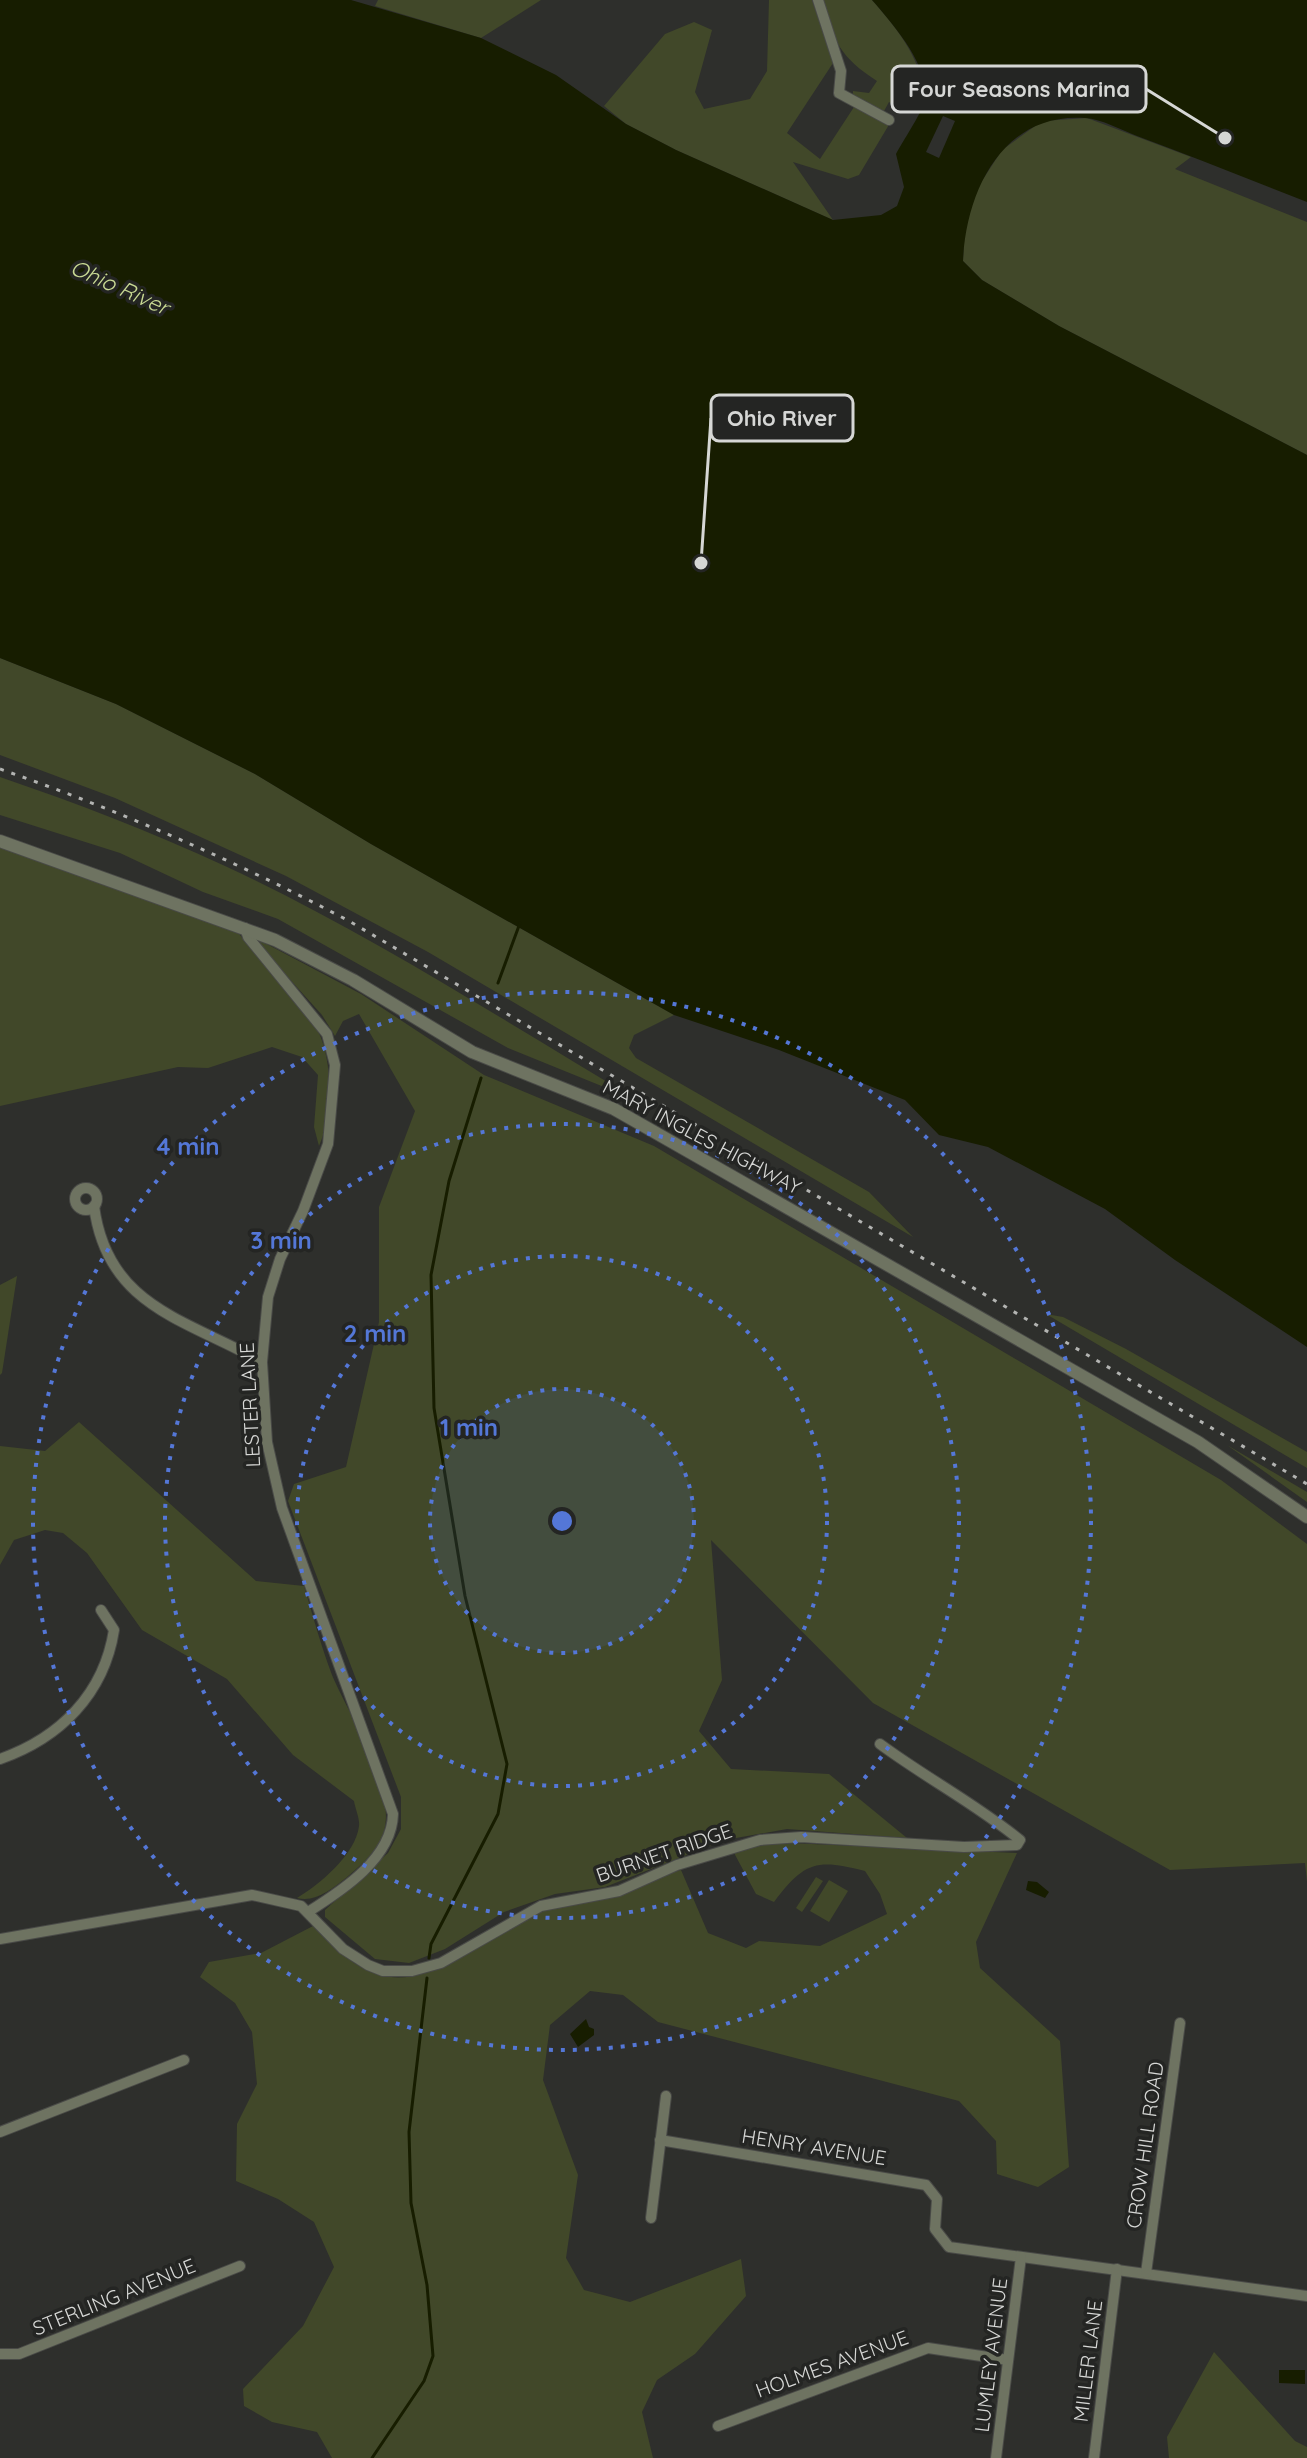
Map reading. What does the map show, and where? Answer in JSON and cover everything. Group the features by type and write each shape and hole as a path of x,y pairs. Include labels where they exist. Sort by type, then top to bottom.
{"street":[{"path":"818,0 841,71 839,93 889,120"},
{"name":"MARY INGLES HIGHWAY","path":"0,841 245,928 308,955 472,1052 588,1098 653,1130 1198,1442 1307,1517"},
{"name":"LESTER LANE","path":"245,928 248,937 327,1034 335,1072 328,1144 271,1283 262,1362 267,1442 275,1484 393,1814 390,1839 370,1864 308,1912"},
{"path":"94,1206 110,1262 128,1287 155,1306 262,1362"},
{"path":"0,1759 41,1741 65,1722 92,1692 105,1669 114,1630 101,1610"},
{"name":"BURNET RIDGE","path":"0,1939 237,1895 289,1901 308,1912 343,1949 359,1960 383,1971 412,1971 441,1963 541,1906 619,1891 677,1865 760,1840 801,1837 964,1847 1017,1845 1020,1840 983,1810 917,1771 880,1744"},
{"name":"CROW HILL ROAD","path":"1146,2273 1180,2023"},
{"path":"0,2132 184,2060"},
{"path":"651,2218 666,2096"},
{"name":"HENRY AVENUE","path":"660,2140 917,2182 926,2185 937,2199 935,2229 949,2247 1021,2257"},
{"path":"1021,2257 1307,2296"},
{"name":"LUMLEY AVENUE","path":"996,2458 1021,2257"},
{"name":"STERLING AVENUE","path":"0,2354 19,2354 240,2266"},
{"name":"MILLER LANE","path":"1094,2458 1117,2269"},
{"name":"HOLMES AVENUE","path":"718,2426 928,2348 1008,2360"}],"shaded area":[{"path":"378,0 541,0 481,38 375,6"},
{"path":"769,0 812,0 833,63 787,133 820,159 854,107 890,123 859,175 848,179 793,162 833,220 676,150 626,124 604,106 665,34 694,22 712,30 695,92 704,109 750,99 767,71"},
{"path":"823,0 872,0 892,23 915,61 924,105 900,95 896,106 889,102 884,111 853,97 853,91 869,93 877,81 854,64 840,47 830,27"},
{"path":"1087,118 1191,157 1175,169 1307,222 1307,455 1059,326 982,280 963,261 965,226 978,187 1002,150 1042,121"},
{"path":"0,658 116,704 255,774 371,844 674,1015 634,1035 629,1048 636,1058 869,1192 913,1237 428,952 286,876 115,798 0,755"},
{"path":"0,777 142,830 279,892 436,979 641,1102 508,1048 278,919 203,892 120,853 0,815"},
{"path":"0,845 236,930 318,1031 323,1043 329,1073 329,1104 319,1146 314,1127 318,1075 302,1057 272,1047 208,1068 178,1067 0,1106"},
{"path":"250,935 361,994 484,1075 654,1146 1221,1480 1307,1544 1307,1882 1305,1863 1170,1870 873,1703 711,1540 722,1680 699,1731 731,1769 829,1774 907,1838 787,1829 725,1840 605,1887 555,1894 504,1912 445,1949 409,1963 375,1959 325,1917 325,1910 388,1853 401,1829 401,1797 288,1501 294,1484 346,1467 379,1322 379,1207 415,1111 359,1014 343,1021 335,1036 322,1015"},
{"path":"17,1276 2,1373 0,1375 0,1285"},
{"path":"1046,1314 1063,1317 1126,1349 1307,1452 1307,1468"},
{"path":"79,1422 256,1581 304,1586 332,1675 377,1773 386,1813 382,1838 374,1851 346,1878 323,1894 310,1899 297,1898 325,1877 351,1847 359,1826 354,1801 293,1755 227,1679 142,1630 87,1553 63,1533 45,1530 14,1540 0,1565 0,1446 45,1451"},
{"path":"1227,1445 1307,1492 1307,1502"},
{"path":"788,1843 1017,1853 976,1942 980,1968 1060,2041 1069,2167 1038,2187 997,2174 996,2141 959,2101 658,2022 623,1995 590,1991 550,2025 543,2080 578,2175 566,2258 584,2290 630,2302 741,2259 746,2296 695,2354 657,2380 642,2412 653,2458 332,2458 317,2432 272,2422 244,2406 243,2389 303,2326 334,2267 314,2222 278,2199 236,2181 237,2124 257,2084 252,2032 235,2003 200,1977 209,1962 261,1953 313,1926 345,1956 373,1973 399,1977 424,1973 534,1912 586,1894 681,1870 708,1933 746,1948 759,1941 820,1946 887,1914 880,1894 865,1871 835,1865 804,1871 774,1902 756,1894 733,1851 753,1845"},
{"path":"816,1877 823,1881 802,1912 796,1908"},
{"path":"829,1880 848,1891 829,1922 810,1911"},
{"path":"1214,2352 1295,2441 1307,2447 1307,2458 1169,2458 1167,2437"}],"water":[{"path":"0,0 351,0 481,38 556,75 626,124 676,150 833,220 881,215 897,206 904,187 896,154 924,104 923,77 917,62 900,34 872,0 1307,0 1307,202 1105,123 1085,118 1056,120 1032,128 1011,142 994,161 981,183 972,208 963,261 982,280 1059,326 1307,455 1307,1347 1175,1260 1105,1209 988,1147 939,1135 905,1100 779,1050 674,1015 371,844 255,774 116,704 0,658"},
{"path":"1028,1881 1037,1882 1049,1892 1045,1898 1026,1890"},
{"path":"586,2019 589,2027 594,2029 594,2035 578,2047 570,2034"},
{"path":"1279,2370 1305,2370 1305,2384 1279,2383"}],"pier":[{"path":"943,116 955,121 939,158 926,152"}],"waterway":[{"path":"498,983 520,923"},
{"path":"429,1958 431,1944 498,1814 507,1764 465,1596 434,1408 431,1275 449,1181 481,1078"},
{"path":"372,2458 424,2381 433,2356 427,2285 411,2203 409,2132 427,1978"}],"railway":[{"path":"0,769 177,838 349,921 1307,1484"}],"place":[{"name":"Four Seasons Marina","path":"1225,138"},
{"name":"Ohio River","path":"701,563"}]}
